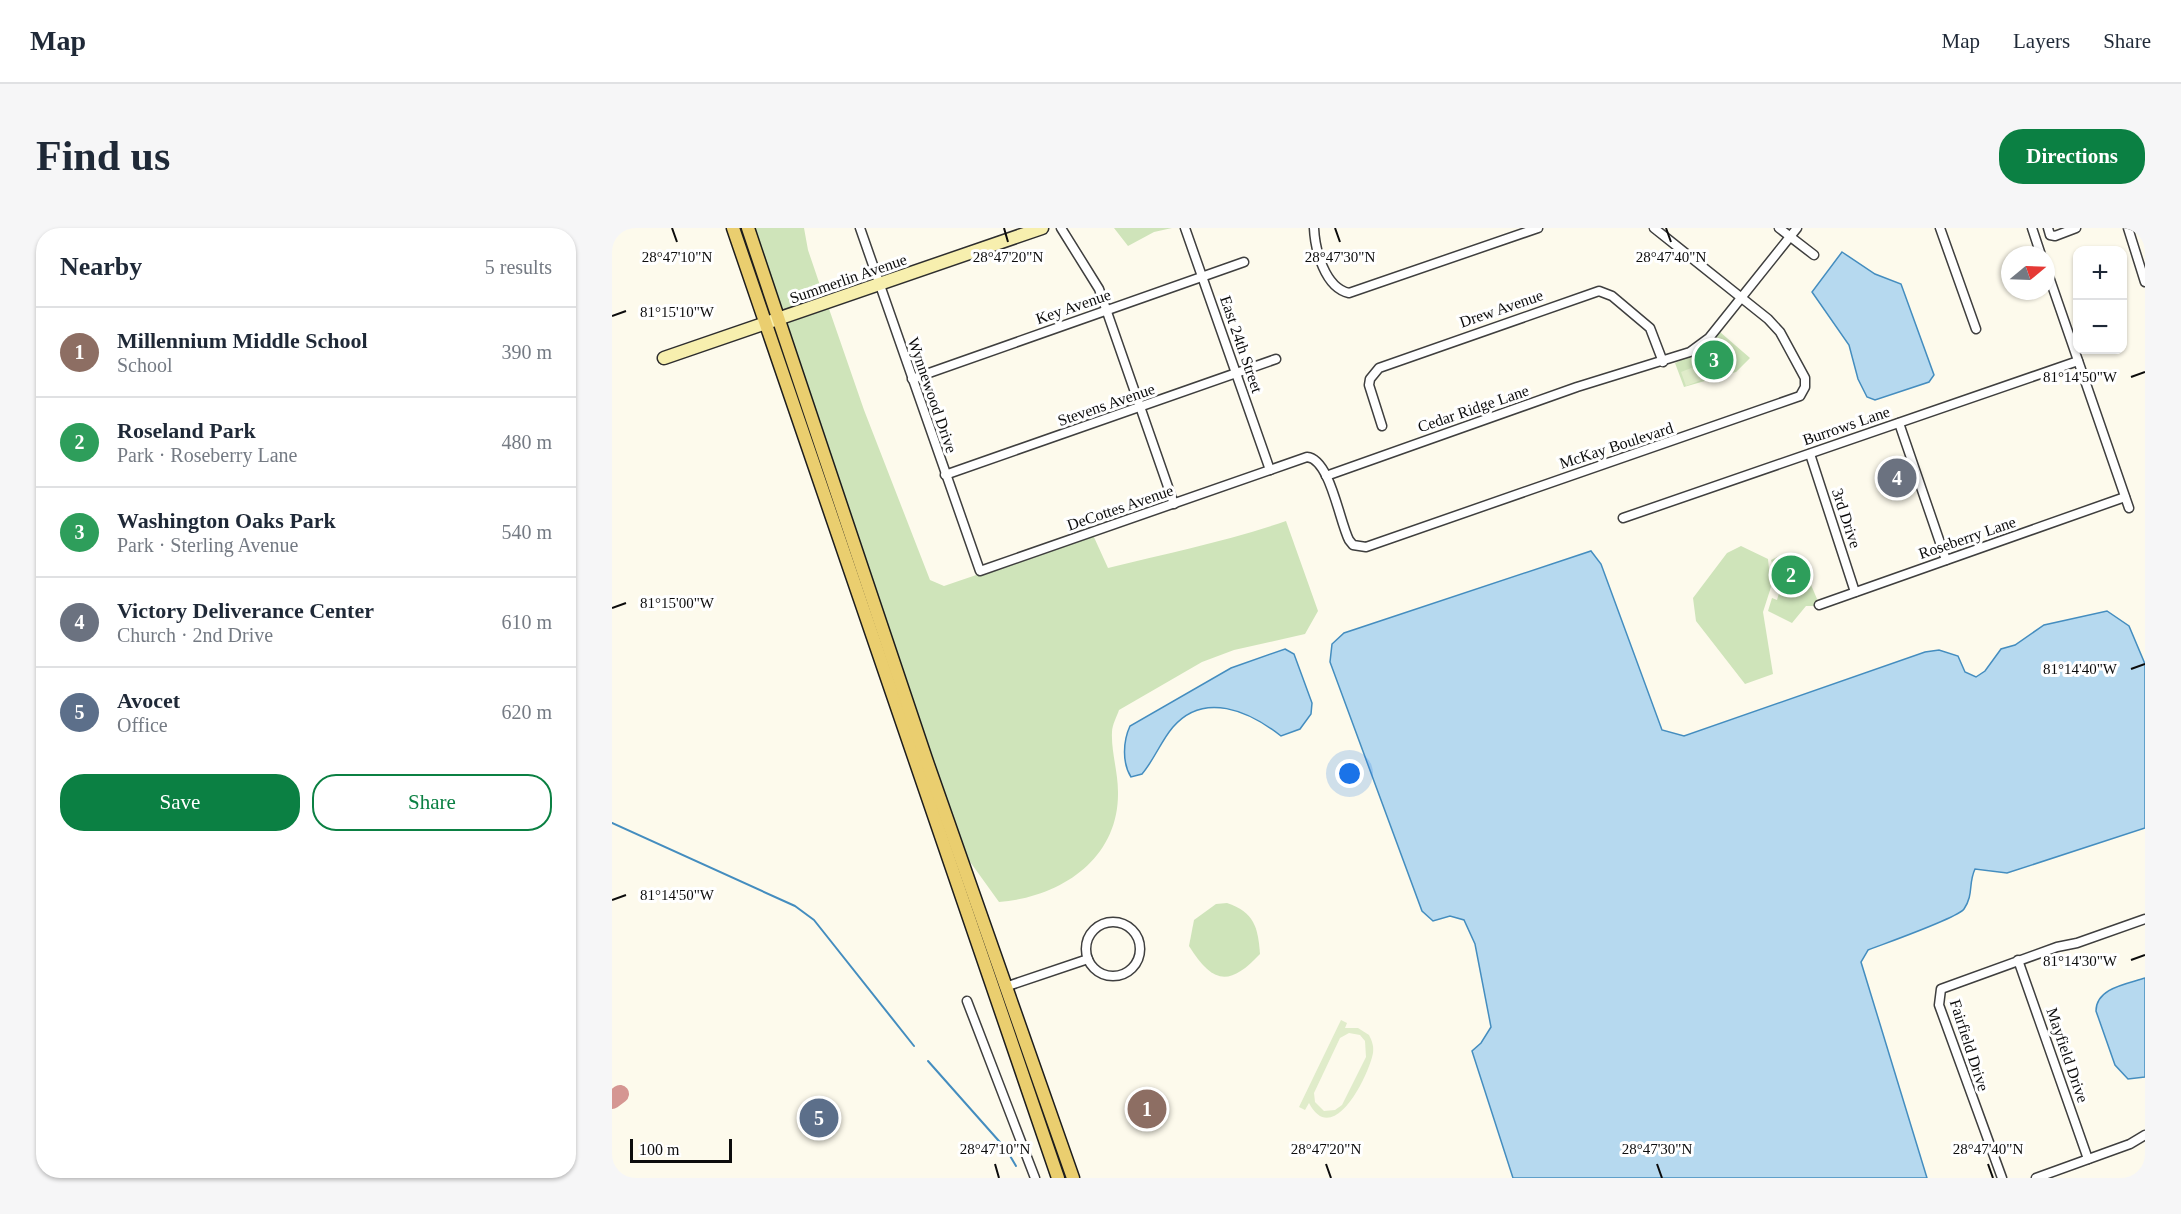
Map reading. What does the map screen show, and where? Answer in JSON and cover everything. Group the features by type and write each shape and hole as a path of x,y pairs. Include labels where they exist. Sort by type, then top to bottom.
{"main road":[{"path":"733,228 1058,1178"},
{"path":"748,228 1072,1178"}],"street":[{"name":"Wynnewood Drive","path":"860,228 980,571"},
{"name":"Summerlin Avenue","path":"664,358 1042,228"},
{"path":"1061,228 1099,289 1174,504"},
{"name":"East 24th Street","path":"1185,228 1270,470"},
{"path":"1314,228 1318,249 1329,280 1341,291 1358,291 1538,228"},
{"name":"McKay Boulevard","path":"1270,470 1300,459 1313,458 1323,467 1348,540 1353,545 1366,547 1794,399 1803,393 1805,387 1802,369 1780,332 1742,298 1654,228"},
{"path":"1779,228 1814,255"},
{"name":"Cedar Ridge Lane","path":"1326,476 1576,387 1663,362 1700,346 1742,298 1797,228"},
{"path":"1940,228 1976,329"},
{"path":"2032,228 2039,246"},
{"path":"2048,228 2050,236 2055,236 2076,228"},
{"path":"2128,228 2145,282"},
{"name":"Key Avenue","path":"912,379 1244,262"},
{"name":"Drew Avenue","path":"1382,426 1370,385 1370,379 1379,368 1599,291 1612,296 1650,327 1663,362"},
{"path":"2055,294 2129,508"},
{"name":"Stevens Avenue","path":"945,475 1276,359"},
{"name":"Burrows Lane","path":"1623,518 2078,360"},
{"path":"1899,423 1946,560"},
{"name":"3rd Drive","path":"1810,454 1855,592"},
{"name":"DeCottes Avenue","path":"980,571 1270,470"},
{"name":"Roseberry Lane","path":"1819,605 2125,497"},
{"name":"Fairfield Drive","path":"2002,1178 1939,1005 1939,995 1947,986 2018,960 2145,919"},
{"path":"1114,922 1125,925 1138,940 1137,961 1122,975 1101,973 1088,959 1086,948 1089,937 1104,924 1114,922"},
{"path":"1005,987 1088,959"},
{"name":"Mayfield Drive","path":"2018,960 2088,1159"},
{"path":"967,1001 1035,1178"},
{"path":"2036,1178 2145,1135"}],"green space":[{"path":"752,228 804,228 808,250 825,300 781,315"},
{"path":"1114,228 1172,228 1154,232 1128,246"},
{"path":"828,306 864,410 930,580 944,586 1093,535 1108,568 1220,541 1286,521 1318,611 1305,634 1234,650 1202,662 1119,710 1112,732 1118,792 1116,816 1109,837 1097,855 1082,870 1064,883 1044,892 1022,899 999,902 963,852 783,322"},
{"path":"1720,332 1750,358 1736,372 1684,387 1675,363 1702,351"},
{"path":"1704,363 1709,377 1686,386 1681,372"},
{"path":"1741,546 1768,559 1771,587 1763,612 1773,674 1745,684 1696,621 1693,598 1727,553"},
{"path":"1783,554 1800,559 1820,606 1806,606 1792,623 1768,611 1772,598 1777,600 1780,590 1771,560"},
{"path":"1792,556 1801,580 1786,585 1776,561"},
{"path":"1227,903 1243,911 1253,922 1258,936 1260,954 1239,972 1222,977 1206,968 1189,946 1194,920 1216,904"},
{"path":"1341,1020 1347,1023 1345,1028 1358,1028 1369,1035 1373,1048 1370,1063 1365,1077 1348,1104 1339,1113 1329,1118 1318,1115 1309,1103 1305,1110 1299,1107","holes":["1349,1033 1360,1035 1365,1041 1366,1057 1342,1105 1335,1110 1324,1111 1315,1102 1314,1093 1340,1038"]}],"water":[{"path":"1842,252 1875,274 1901,284 1934,375 1929,382 1875,400 1867,397 1858,379 1849,345 1812,292"},
{"path":"1591,551 1601,564 1662,730 1684,736 1925,652 1939,650 1958,656 1965,672 1976,677 1985,671 2001,649 2015,645 2044,625 2107,611 2129,626 2145,664 2145,828 2007,873 1975,869 1969,899 1964,909 1935,924 1868,950 1861,962 1927,1178 1513,1178 1472,1051 1481,1043 1491,1027 1475,944 1464,920 1450,916 1433,921 1422,911 1330,662 1332,644 1344,633"},
{"path":"1285,649 1294,654 1312,703 1311,714 1300,729 1281,736 1241,713 1212,707 1198,710 1185,716 1173,727 1142,774 1131,777 1124,752 1130,726 1231,668"},
{"path":"2145,978 2145,1077 2128,1079 2115,1065 2096,1011 2097,1003 2101,997 2114,988"}],"waterway":[{"path":"612,823 795,906 814,920 914,1046"},
{"path":"928,1061 1006,1149 1016,1166"}],"taxiway":[{"path":"612,1100 620,1094"}],"place":[{"name":"Washington Oaks Park","path":"1714,360"},
{"name":"Victory Deliverance Center","path":"1897,478"},
{"name":"Roseland Park","path":"1791,575"},
{"name":"Millennium Middle School","path":"1147,1109"},
{"name":"Avocet","path":"819,1118"}]}
